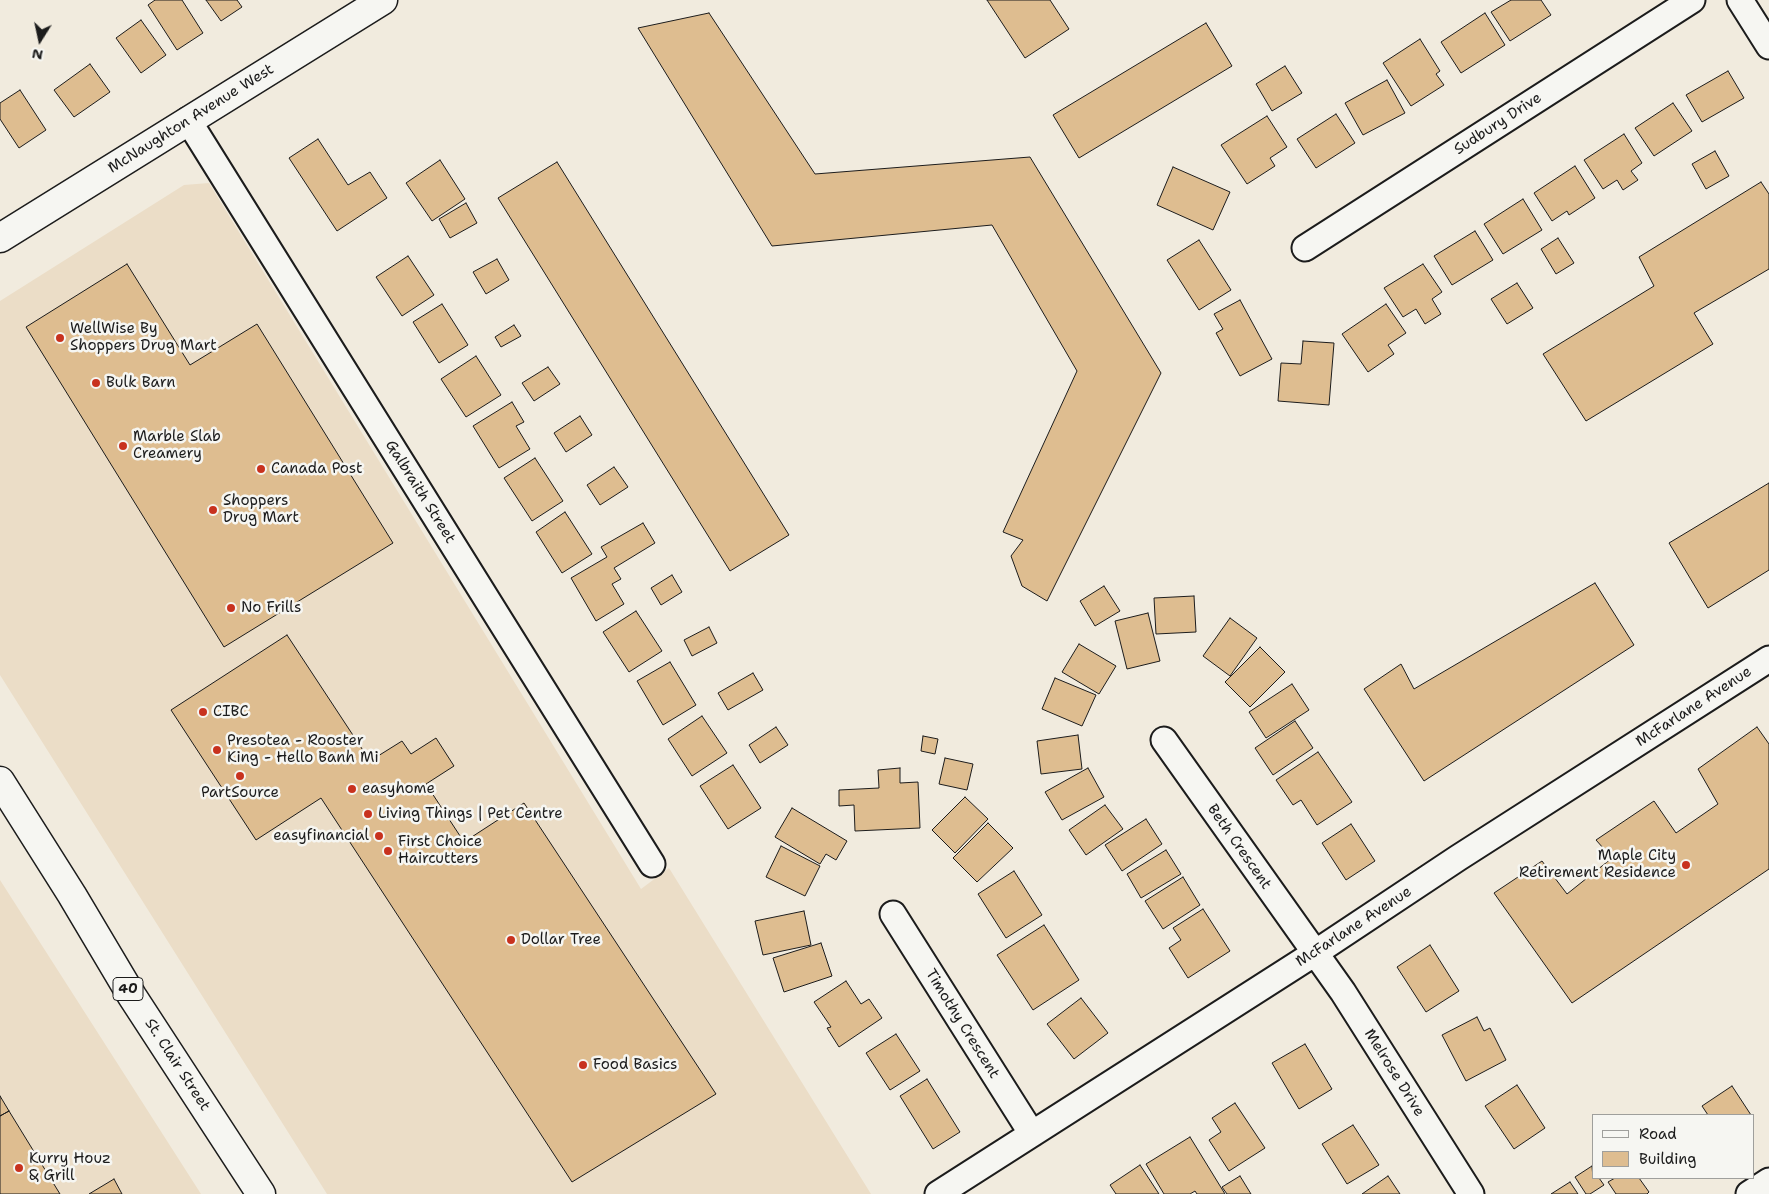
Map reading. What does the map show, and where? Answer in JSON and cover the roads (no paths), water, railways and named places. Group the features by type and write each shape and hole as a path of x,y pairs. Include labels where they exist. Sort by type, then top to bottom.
{"main road":[{"name":"McNaughton Avenue West","path":"0,238 383,0"},
{"name":"St. Clair Street","path":"0,782 72,895 132,996 261,1194"}],"street":[{"name":"Sudbury Drive","path":"1305,248 1692,0"},
{"path":"1740,0 1769,46"},
{"name":"Galbraith Street","path":"188,120 652,864"},
{"name":"McFarlane Avenue","path":"938,1194 1769,659"},
{"name":"Beth Crescent","path":"1164,740 1315,953"},
{"name":"Timothy Crescent","path":"893,914 1032,1134"},
{"name":"Melrose Drive","path":"1315,953 1343,992 1471,1194"},
{"path":"1749,1194 1769,1181"}],"place":[{"name":"WellWise By Shoppers Drug Mart","path":"60,338"},
{"name":"Bulk Barn","path":"96,383"},
{"name":"Marble Slab Creamery","path":"123,446"},
{"name":"Canada Post","path":"261,469"},
{"name":"Shoppers Drug Mart","path":"213,510"},
{"name":"No Frills","path":"231,608"},
{"name":"CIBC","path":"203,712"},
{"name":"Presotea - Rooster King - Hello Banh Mi","path":"217,750"},
{"name":"PartSource","path":"240,776"},
{"name":"easyhome","path":"352,789"},
{"name":"Living Things | Pet Centre","path":"368,814"},
{"name":"easyfinancial","path":"379,836"},
{"name":"First Choice Haircutters","path":"388,851"},
{"name":"Maple City Retirement Residence","path":"1686,865"},
{"name":"Dollar Tree","path":"511,940"},
{"name":"Food Basics","path":"583,1065"},
{"name":"Kurry Houz & Grill","path":"19,1168"}]}
